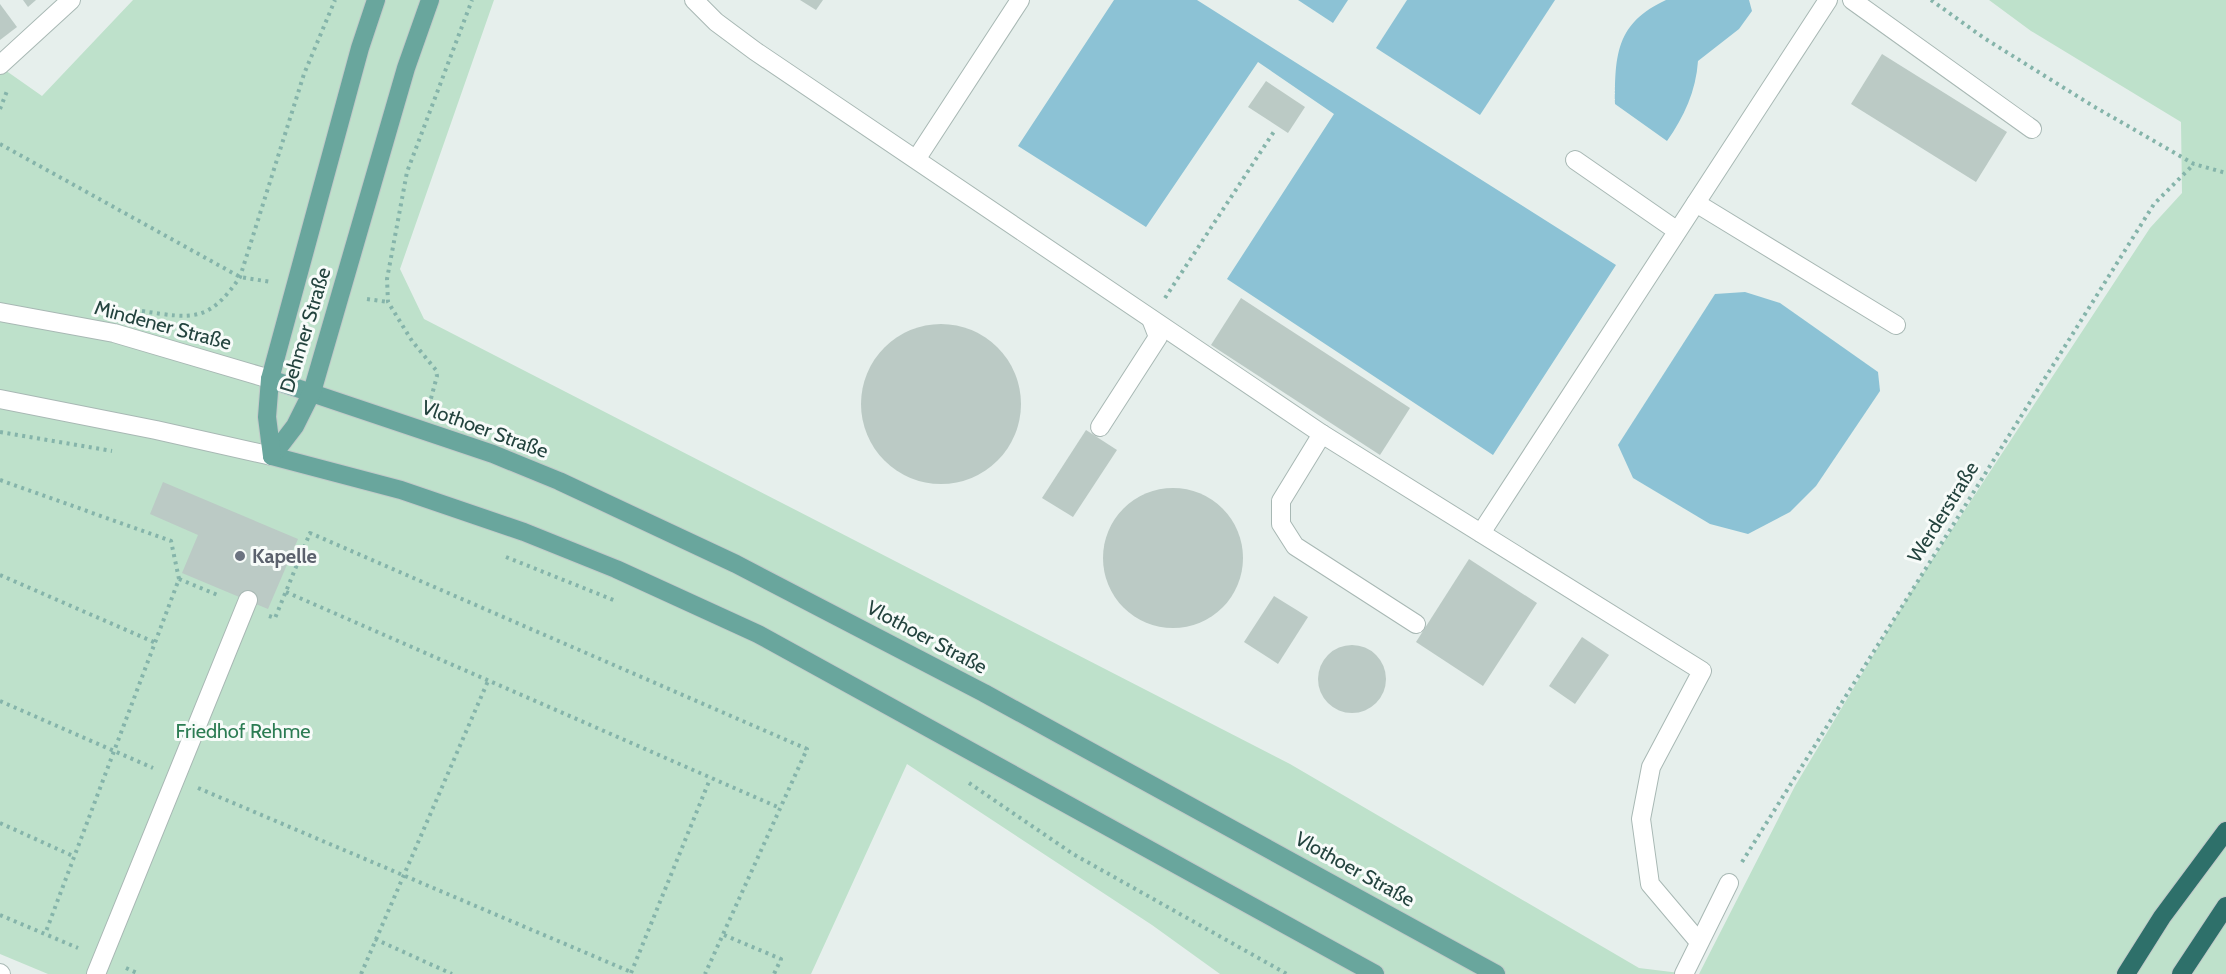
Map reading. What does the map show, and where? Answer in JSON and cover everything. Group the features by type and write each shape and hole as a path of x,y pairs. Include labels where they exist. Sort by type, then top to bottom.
{"highway":[{"path":"2126,974 2162,916 2226,831"},
{"path":"2181,974 2226,906"}],"main road":[{"name":"Dehmer Straße","path":"272,456 267,417 270,379 360,48 376,0"},
{"name":"Dehmer Straße","path":"272,456 295,426 312,392 406,68 430,0"},
{"name":"Mindener Straße","path":"270,379 312,392"},
{"name":"Vlothoer Straße","path":"312,392 421,429 559,481 736,564 1004,703 1496,974"},
{"path":"272,456 401,490 524,532 616,569 758,634 1375,974"}],"street":[{"path":"0,65 71,0"},
{"path":"694,0 716,22 755,51 917,158 1322,434 1701,671 1651,767 1641,819 1650,884 1699,942"},
{"path":"917,158 1020,0"},
{"path":"1481,533 1676,230 1828,0"},
{"path":"1852,0 2032,129"},
{"path":"1575,160 1676,230"},
{"path":"1696,203 1896,325"},
{"name":"Mindener Straße","path":"0,312 114,333 270,379"},
{"path":"1100,427 1158,337 1151,319"},
{"path":"0,399 272,456"},
{"path":"1322,434 1281,501 1281,524 1295,546 1416,624"},
{"path":"99,966 247,603"},
{"path":"1684,974 1729,883"}],"path":[{"path":"134,310 176,316 203,314 223,303 240,277 300,84 335,0"},
{"path":"421,429 434,392 436,370 412,342 387,302 387,279 407,172 472,0"},
{"path":"1931,0 1984,38 2083,100 2194,164 2226,172"},
{"path":"1151,319 1275,130"},
{"path":"0,144 240,277 294,287"},
{"name":"Werderstraße","path":"1729,883 2154,204 2194,164"},
{"path":"340,295 387,302"},
{"path":"0,480 171,541 179,579 45,934"},
{"path":"179,579 247,603 275,618 310,533 807,749 705,974"},
{"path":"500,555 626,605"},
{"path":"0,575 156,643"},
{"path":"286,592 780,808"},
{"path":"362,974 375,939 488,681"},
{"path":"0,701 630,973 710,779"},
{"path":"964,780 1073,854 1287,974"},
{"path":"0,823 73,856"},
{"path":"0,915 45,934 99,966 139,974"},
{"path":"724,935 781,959 774,974"},
{"path":"375,939 452,974"}],"green space":[{"name":"Friedhof Rehme","path":"133,0 494,0 400,269 424,319 1290,764 1639,968 1688,974 1220,974 1152,925 907,764 811,974 48,974 0,954 0,74 5,70 42,96"},
{"path":"1989,0 2226,0 2226,974 1699,974 1795,786 1911,592 2150,228 2182,193 2181,122 2031,31"}],"water":[{"path":"1114,0 1197,0 1616,265 1493,455 1227,279 1334,114 1258,62 1146,227 1018,146"},
{"path":"1298,0 1348,0 1333,23"},
{"path":"1407,0 1555,0 1480,115 1376,48"},
{"path":"1666,0 1749,0 1752,11 1739,29 1698,61 1695,83 1688,103 1667,141 1615,104 1616,70 1622,42 1637,19"},
{"path":"1745,292 1780,303 1878,372 1880,391 1816,486 1790,512 1748,534 1710,524 1633,478 1618,445 1715,294"}],"building":[{"path":"23,0 36,0 28,7"},
{"path":"800,0 823,0 816,10"},
{"path":"0,4 17,27 0,40"},
{"path":"1882,54 2007,132 1976,182 1851,104"},
{"path":"1266,81 1305,107 1288,133 1248,107"},
{"path":"1241,298 1410,408 1380,455 1211,345"},
{"path":"941,324 957,325 972,330 986,337 998,347 1008,359 1015,373 1020,388 1020,420 1015,435 1008,449 998,461 986,471 972,478 957,483 941,484 925,483 910,478 896,471 884,461 874,449 867,435 862,420 861,404 862,388 867,373 874,359 884,347 896,337 910,330 925,325"},
{"path":"1086,430 1117,450 1073,517 1042,498"},
{"name":"Kapelle","path":"163,482 298,539 268,609 182,573 198,535 150,514"},
{"path":"1173,488 1200,494 1212,500 1222,509 1231,519 1237,531 1243,558 1237,585 1231,597 1222,607 1212,616 1200,622 1173,628 1146,622 1134,616 1124,607 1115,597 1109,585 1103,558 1109,531 1115,519 1124,509 1134,500 1146,494"},
{"path":"1469,559 1537,603 1483,686 1416,642"},
{"path":"1274,596 1308,617 1278,664 1244,642"},
{"path":"1582,637 1609,655 1575,704 1549,686"},
{"path":"1352,645 1365,648 1376,655 1383,666 1386,679 1383,692 1376,703 1365,710 1352,713 1339,710 1328,703 1321,692 1318,679 1321,666 1328,655 1339,648"}],"place":[{"name":"Kapelle","path":"240,556"}]}
